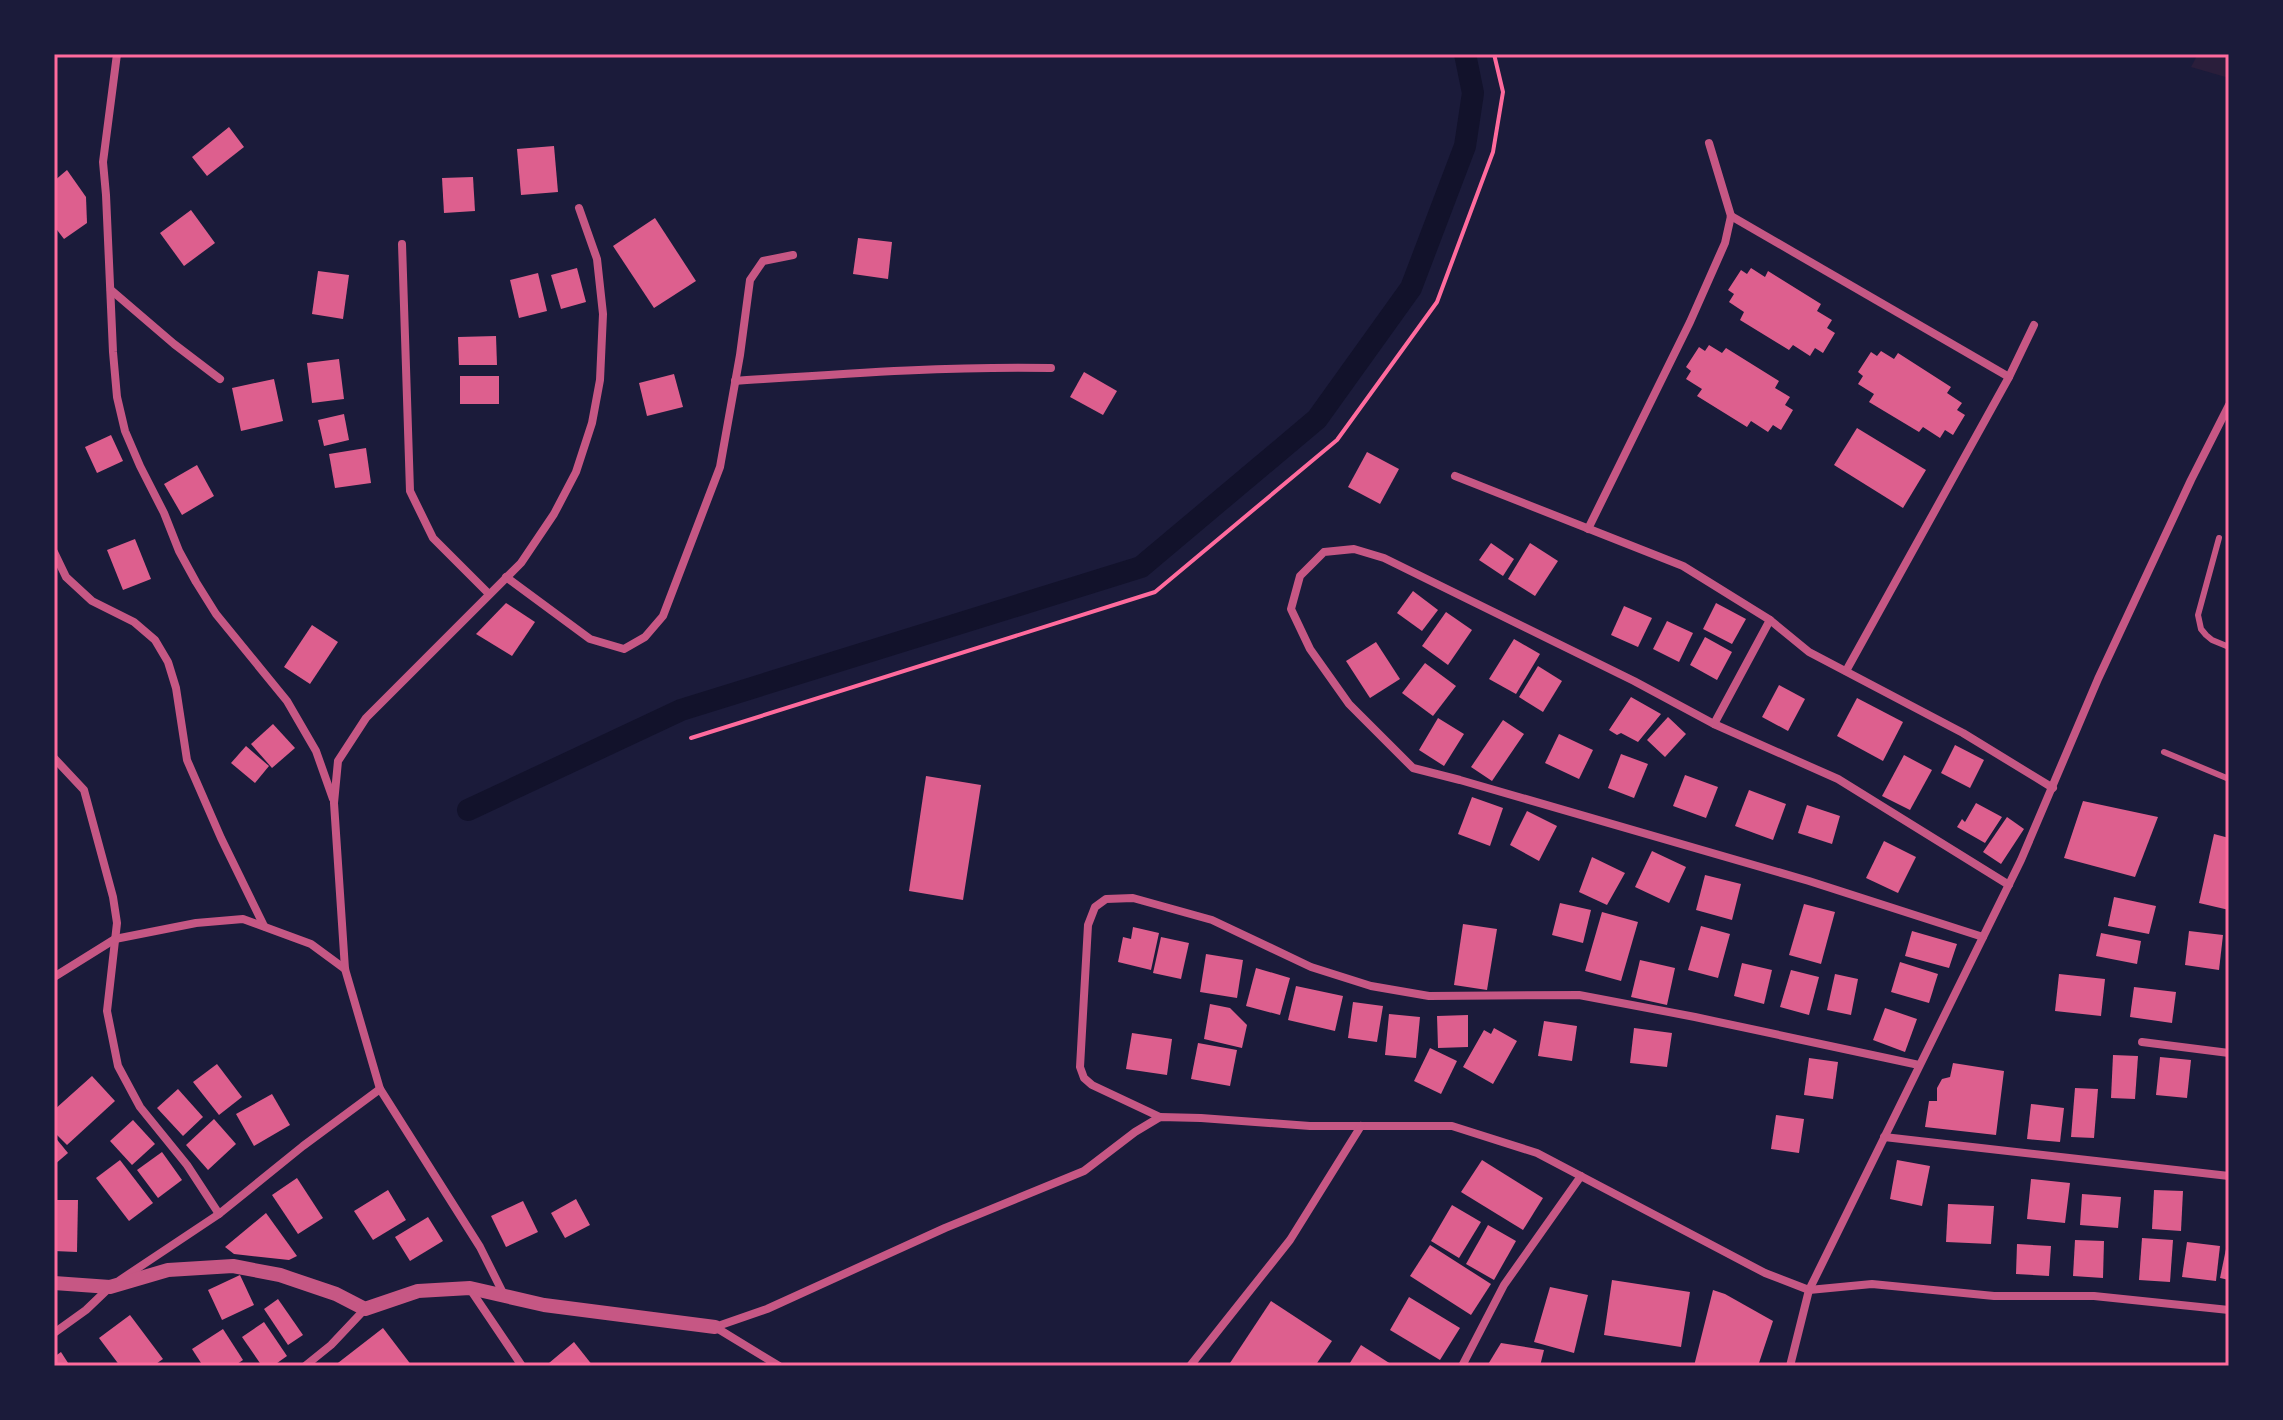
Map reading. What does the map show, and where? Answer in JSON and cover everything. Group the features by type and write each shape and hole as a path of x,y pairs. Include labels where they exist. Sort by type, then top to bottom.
{"street":[{"path":"117,54 103,162 117,397 125,431 179,551 216,614 287,701 316,751 334,803"},
{"path":"1588,529 1690,322 1725,243 1731,216 1709,143"},
{"path":"504,1296 480,1247 380,1089 345,969 334,803 338,761 366,718 521,563 554,514 576,472 592,423 600,380 603,314 597,259 579,208"},
{"path":"1731,216 2009,377"},
{"path":"402,244 410,491 433,538 489,594"},
{"path":"506,577 590,639 624,649 645,637 663,616 720,467 750,280 763,261 793,255"},
{"path":"111,290 220,379"},
{"path":"1846,671 2009,377 2034,325"},
{"path":"735,381 871,371 1051,368"},
{"path":"1790,1366 1809,1290 2009,885 2098,679 2229,405"},
{"path":"1455,476 1683,566 1770,620 1809,652 1963,733 2053,788"},
{"path":"1983,937 1754,864 1413,768 1349,704 1310,649 1291,609 1300,576 1324,552 1354,549 1398,564 1714,724 1838,779 2009,885"},
{"path":"54,552 66,577 92,601 134,622 155,640 168,662 176,688 187,760 264,926"},
{"path":"1714,724 1770,620"},
{"path":"54,758 84,790 113,897 117,923 107,1011 118,1066 140,1107 187,1165 219,1214"},
{"path":"1919,1065 1579,995 1429,996 1371,986 1311,967 1212,920 1133,898 1106,899 1095,907 1088,925 1080,1067 1084,1078 1092,1085 1160,1117 1310,1126 1452,1126 1537,1153 1765,1273 1809,1290 1872,1284 1994,1296 2094,1296 2229,1310"},
{"path":"54,977 115,939 212,921 243,919 311,944 345,969"},
{"path":"2142,1042 2229,1053"},
{"path":"54,1333 86,1310 110,1287 219,1214 380,1089"},
{"path":"715,1327 767,1309 945,1228 1084,1171 1160,1117"},
{"path":"1190,1366 1290,1240 1361,1126"},
{"path":"1884,1137 2229,1176"},
{"path":"1462,1366 1504,1285 1581,1176"},
{"path":"54,1283 110,1287 168,1270 233,1266 280,1275 336,1294 365,1309"},
{"path":"470,1288 522,1366"},
{"path":"305,1366 331,1345 365,1309 418,1291 470,1288 544,1305 715,1327 779,1366"}],"lane":[{"path":"2219,538 2198,615 2201,629 2206,635 2229,647"},
{"path":"2164,752 2229,779"}],"path":[{"path":"691,738 1155,592 1337,440 1437,302 1493,152 1503,92 1494,54"}],"shaded area":[{"path":"2198,54 2229,54 2229,78 2191,67"}],"building":[{"path":"229,127 244,147 207,176 192,157"},
{"path":"554,146 558,192 521,195 517,149"},
{"path":"67,170 86,197 87,223 64,239 54,226 54,181"},
{"path":"473,177 475,211 444,213 442,178"},
{"path":"191,210 215,243 184,266 160,233"},
{"path":"655,218 696,281 654,308 613,246"},
{"path":"858,238 892,242 888,279 853,274"},
{"path":"577,268 586,302 561,309 551,275"},
{"path":"1751,268 1765,277 1768,271 1821,304 1817,311 1832,320 1827,328 1835,333 1823,353 1815,348 1810,356 1793,345 1789,350 1740,320 1744,312 1729,302 1734,294 1728,290 1741,270 1747,274"},
{"path":"318,271 349,275 343,319 312,314"},
{"path":"538,273 547,311 519,318 510,280"},
{"path":"496,336 497,365 459,365 458,337"},
{"path":"1709,345 1722,353 1726,348 1779,381 1775,388 1790,397 1785,405 1793,410 1781,430 1773,425 1768,432 1751,421 1747,427 1697,396 1702,389 1686,379 1691,371 1686,367 1699,347 1705,351"},
{"path":"1881,351 1894,359 1898,353 1951,387 1947,393 1962,403 1957,410 1965,415 1953,435 1945,430 1940,438 1923,427 1919,432 1869,402 1874,394 1858,384 1863,376 1858,372 1871,352 1877,356"},
{"path":"339,359 344,399 312,403 307,363"},
{"path":"1084,372 1117,391 1103,415 1070,397"},
{"path":"674,374 683,407 647,416 639,383"},
{"path":"460,376 499,376 499,404 460,404"},
{"path":"274,379 283,421 241,431 232,388"},
{"path":"344,414 349,440 324,446 318,420"},
{"path":"1857,428 1926,470 1903,508 1834,465"},
{"path":"111,435 123,461 97,473 85,447"},
{"path":"366,448 371,483 335,488 329,454"},
{"path":"1367,452 1399,469 1380,504 1348,487"},
{"path":"197,465 214,496 182,515 164,484"},
{"path":"135,539 151,579 123,590 107,550"},
{"path":"1491,543 1514,559 1503,576 1479,560"},
{"path":"1530,543 1558,561 1535,596 1508,579"},
{"path":"1413,591 1438,610 1422,631 1397,613"},
{"path":"506,603 535,622 512,656 476,634"},
{"path":"1716,603 1746,619 1732,644 1703,629"},
{"path":"1624,606 1652,618 1638,647 1611,635"},
{"path":"1446,612 1472,630 1448,665 1422,646"},
{"path":"1667,621 1693,633 1679,662 1653,649"},
{"path":"312,625 338,642 310,684 284,667"},
{"path":"1705,637 1732,652 1717,680 1690,665"},
{"path":"1514,639 1540,654 1516,694 1489,679"},
{"path":"1376,642 1400,679 1370,698 1346,661"},
{"path":"1425,663 1456,686 1433,716 1402,693"},
{"path":"1538,666 1562,681 1543,712 1519,697"},
{"path":"1779,685 1805,699 1788,731 1762,717"},
{"path":"1631,697 1661,714 1638,742 1609,730"},
{"path":"1857,698 1903,722 1883,761 1837,736"},
{"path":"1668,717 1686,734 1665,757 1647,740"},
{"path":"1438,718 1464,734 1444,766 1419,750"},
{"path":"1503,720 1524,734 1492,781 1471,767"},
{"path":"273,724 295,748 272,768 251,744"},
{"path":"1559,734 1593,750 1579,779 1545,763"},
{"path":"1955,745 1984,760 1970,788 1941,773"},
{"path":"246,746 269,766 255,783 231,763"},
{"path":"1621,754 1648,764 1634,798 1608,788"},
{"path":"1904,755 1932,770 1910,810 1882,796"},
{"path":"1685,775 1718,787 1706,818 1673,806"},
{"path":"926,776 981,785 963,900 909,891"},
{"path":"1749,790 1786,804 1773,840 1735,826"},
{"path":"1472,797 1503,808 1490,846 1458,834"},
{"path":"2083,801 2158,817 2135,877 2064,858"},
{"path":"1976,803 2002,817 1985,843 1957,827 1962,819 1965,822"},
{"path":"1807,805 1840,816 1832,844 1798,833"},
{"path":"1527,811 1557,826 1539,861 1510,845"},
{"path":"2007,817 2024,829 2001,864 1983,852"},
{"path":"2214,834 2229,838 2229,910 2199,903"},
{"path":"1884,841 1916,857 1898,893 1866,878"},
{"path":"1652,851 1686,867 1669,903 1635,887"},
{"path":"1592,857 1625,873 1607,905 1579,892"},
{"path":"1705,875 1741,884 1732,920 1696,910"},
{"path":"2114,897 2156,906 2149,934 2108,926"},
{"path":"1560,903 1591,910 1583,943 1552,935"},
{"path":"1804,904 1835,912 1821,964 1789,955"},
{"path":"1602,912 1638,922 1621,981 1585,971"},
{"path":"1463,924 1497,929 1487,990 1454,985"},
{"path":"1701,926 1730,934 1718,978 1688,970"},
{"path":"1133,927 1159,933 1151,970 1118,962 1123,937 1131,939"},
{"path":"1912,931 1957,944 1949,968 1905,956"},
{"path":"2189,931 2223,935 2219,970 2185,965"},
{"path":"2101,933 2141,941 2137,964 2096,956"},
{"path":"1161,937 1189,943 1181,979 1153,973"},
{"path":"1206,954 1243,960 1237,998 1200,992"},
{"path":"1640,960 1675,968 1667,1005 1631,997"},
{"path":"1900,962 1938,974 1929,1003 1891,992"},
{"path":"1742,963 1772,970 1764,1004 1734,996"},
{"path":"1256,968 1290,978 1280,1015 1246,1006"},
{"path":"1791,970 1819,977 1809,1015 1780,1007"},
{"path":"1835,974 1858,979 1851,1015 1827,1010"},
{"path":"2059,974 2105,979 2101,1016 2055,1011"},
{"path":"1296,986 1343,996 1335,1031 1288,1020"},
{"path":"2134,987 2176,992 2172,1023 2130,1017"},
{"path":"1353,1002 1383,1006 1377,1042 1348,1038"},
{"path":"1210,1004 1230,1008 1247,1025 1242,1048 1204,1039"},
{"path":"1885,1008 1917,1019 1905,1052 1873,1040"},
{"path":"1389,1014 1420,1017 1416,1058 1385,1055"},
{"path":"1468,1015 1468,1047 1438,1048 1437,1016"},
{"path":"1544,1021 1577,1026 1572,1061 1538,1056"},
{"path":"1494,1028 1517,1041 1493,1084 1463,1067 1484,1030 1491,1034"},
{"path":"1634,1028 1672,1033 1667,1067 1630,1063"},
{"path":"1132,1033 1172,1039 1167,1075 1126,1069"},
{"path":"1198,1043 1237,1050 1230,1086 1191,1079"},
{"path":"1430,1048 1457,1061 1441,1094 1414,1081"},
{"path":"2113,1055 2138,1056 2135,1099 2111,1098"},
{"path":"2160,1057 2191,1060 2187,1098 2156,1095"},
{"path":"1809,1058 1838,1062 1833,1099 1804,1095"},
{"path":"1953,1063 2004,1071 1996,1135 1925,1127 1929,1101 1937,1101 1937,1088 1942,1079 1950,1077"},
{"path":"217,1064 242,1097 219,1115 193,1082"},
{"path":"92,1076 115,1101 67,1145 54,1132 54,1110"},
{"path":"2075,1088 2098,1089 2094,1138 2071,1137"},
{"path":"178,1089 203,1117 183,1136 157,1108"},
{"path":"272,1094 290,1125 254,1146 236,1114"},
{"path":"2031,1104 2064,1108 2060,1142 2027,1139"},
{"path":"1776,1115 1804,1119 1799,1153 1771,1149"},
{"path":"214,1119 236,1144 208,1170 186,1145"},
{"path":"133,1120 155,1144 132,1165 110,1141"},
{"path":"54,1136 68,1153 54,1165"},
{"path":"162,1152 182,1180 158,1198 137,1170"},
{"path":"120,1160 153,1203 129,1221 96,1178"},
{"path":"1482,1160 1543,1198 1523,1230 1461,1192"},
{"path":"1897,1160 1930,1166 1922,1206 1890,1199"},
{"path":"297,1178 323,1218 298,1234 272,1195"},
{"path":"2031,1179 2070,1183 2065,1223 2027,1219"},
{"path":"388,1190 406,1220 373,1240 354,1211"},
{"path":"2154,1190 2183,1191 2181,1231 2152,1229"},
{"path":"2082,1194 2121,1197 2118,1228 2080,1225"},
{"path":"576,1199 590,1225 565,1238 551,1213"},
{"path":"54,1200 78,1200 77,1252 54,1251"},
{"path":"523,1201 538,1232 506,1247 491,1216"},
{"path":"1948,1204 1994,1206 1991,1244 1946,1242"},
{"path":"1452,1205 1481,1222 1459,1258 1431,1241"},
{"path":"266,1213 297,1256 289,1260 234,1254 225,1247"},
{"path":"428,1217 443,1241 410,1261 395,1237"},
{"path":"1488,1225 1516,1241 1494,1280 1466,1264"},
{"path":"2142,1238 2173,1240 2170,1282 2139,1280"},
{"path":"2075,1240 2104,1241 2103,1278 2073,1276"},
{"path":"2187,1242 2220,1246 2216,1281 2182,1277"},
{"path":"2017,1244 2051,1246 2049,1276 2016,1274"},
{"path":"1430,1245 1491,1284 1471,1315 1410,1276"},
{"path":"2226,1249 2229,1250 2229,1280 2220,1278"},
{"path":"240,1275 254,1305 222,1320 208,1290"},
{"path":"1612,1280 1690,1292 1681,1347 1604,1335"},
{"path":"1550,1287 1588,1295 1574,1353 1534,1342"},
{"path":"1713,1290 1773,1321 1758,1366 1694,1366"},
{"path":"1409,1297 1460,1328 1440,1360 1390,1330"},
{"path":"278,1299 303,1335 288,1345 264,1309"},
{"path":"1271,1301 1332,1341 1315,1366 1228,1366"},
{"path":"130,1315 163,1359 153,1366 120,1366 99,1338"},
{"path":"264,1322 287,1356 273,1366 262,1366 242,1337"},
{"path":"383,1328 412,1366 334,1366"},
{"path":"223,1329 243,1360 234,1366 203,1366 192,1349"},
{"path":"574,1342 593,1366 551,1366 549,1363"},
{"path":"1501,1343 1544,1350 1540,1366 1487,1366"},
{"path":"1361,1345 1394,1366 1348,1366"},
{"path":"61,1352 70,1366 54,1366 54,1357"}],"waterway":[{"path":"468,810 681,710 1141,567 1317,419 1411,288 1465,146 1473,93 1465,54"}]}
